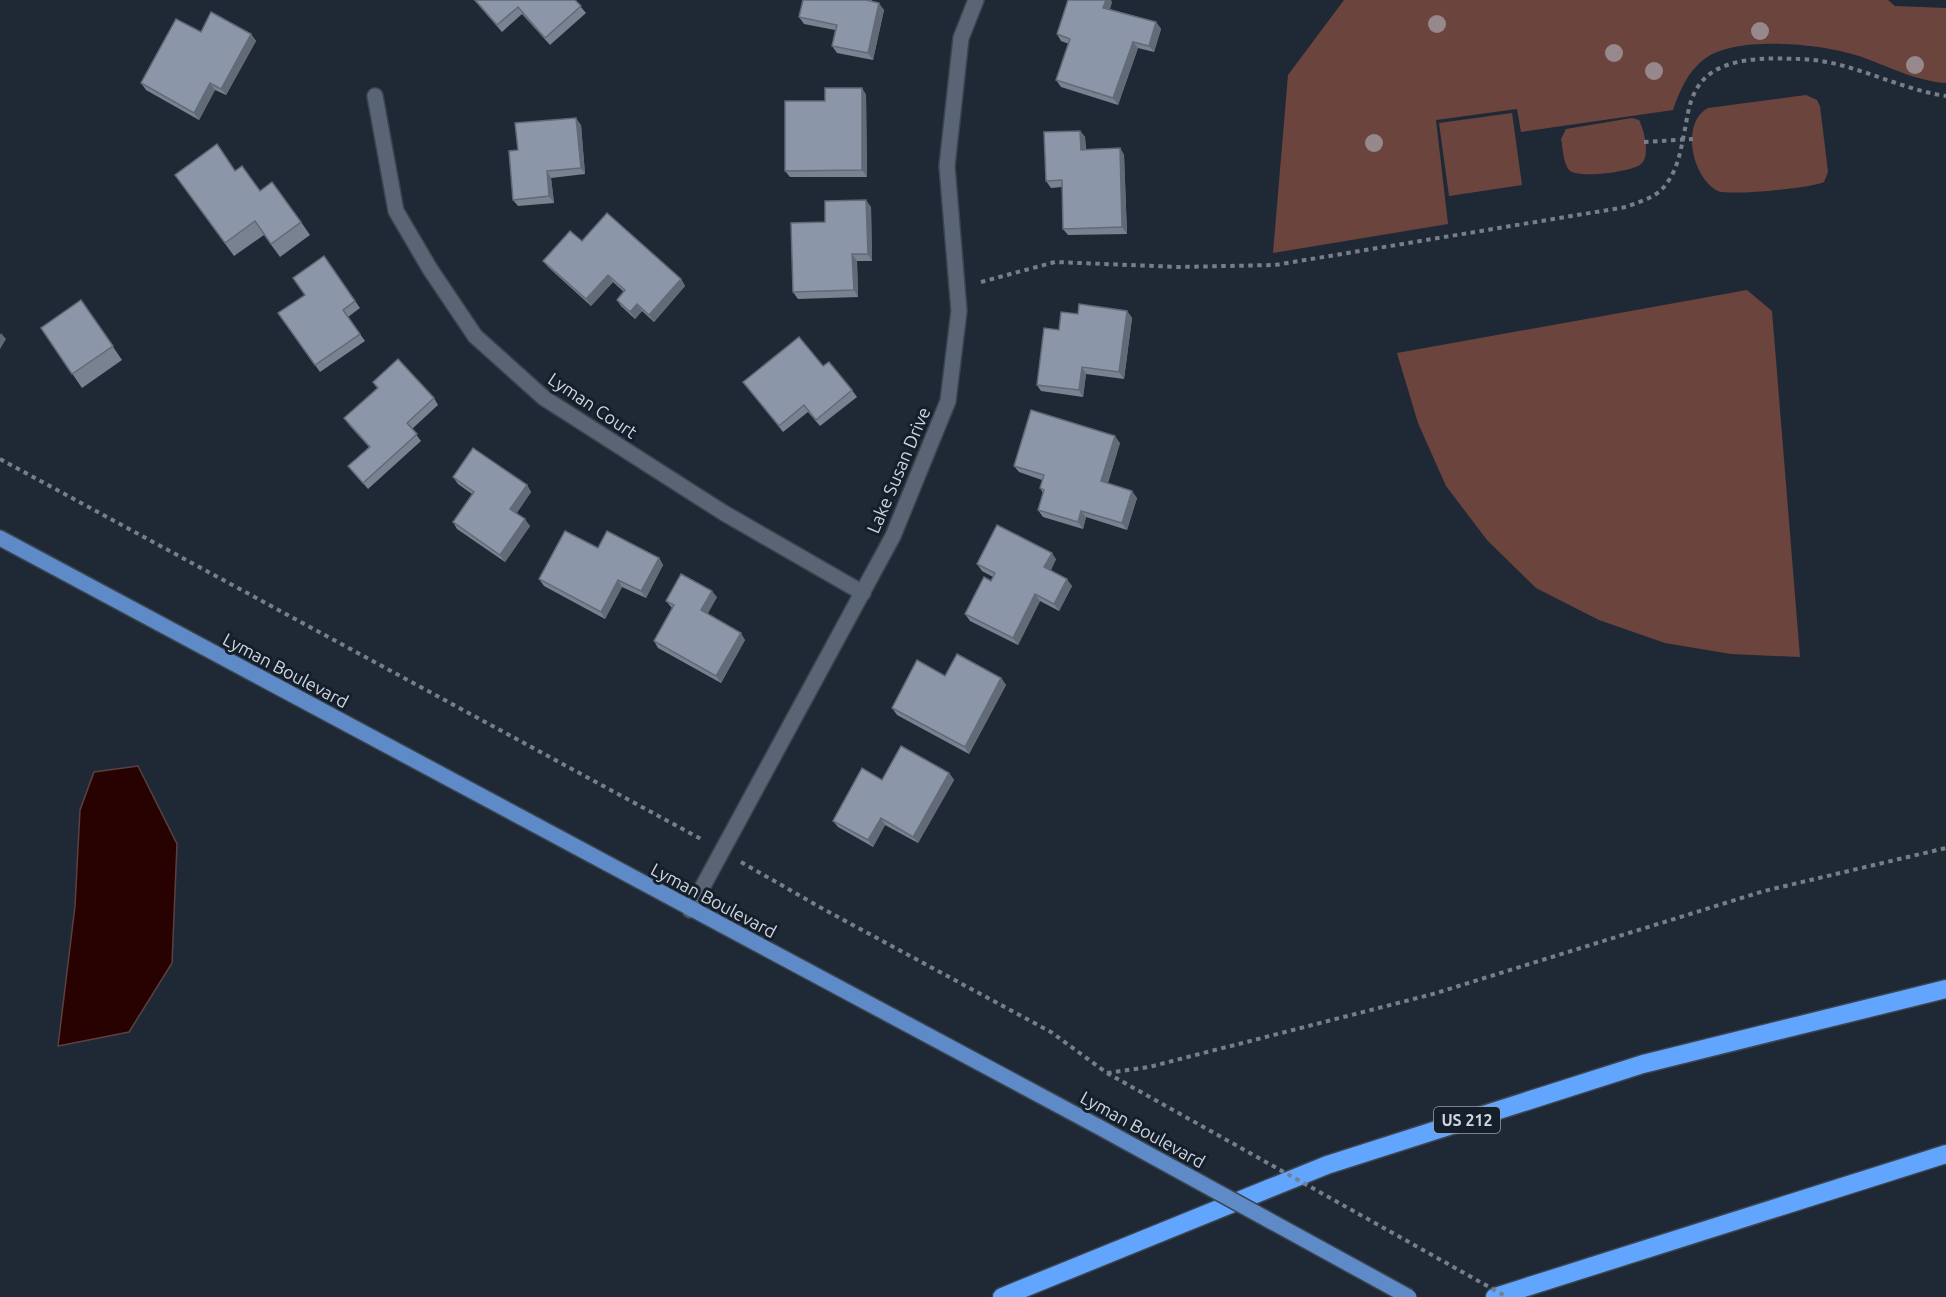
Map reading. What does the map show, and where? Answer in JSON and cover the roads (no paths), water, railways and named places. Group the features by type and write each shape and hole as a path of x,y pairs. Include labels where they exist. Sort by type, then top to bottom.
{"highway":[{"name":"US 212","path":"1002,1297 1327,1165 1643,1064 1946,989"},
{"path":"1495,1297 1946,1154"}],"main road":[{"name":"Lyman Boulevard","path":"0,538 690,910 1099,1127 1409,1297"}],"street":[{"name":"Lake Susan Drive","path":"690,910 893,536 948,401 959,311 947,166 961,38 976,0"},
{"name":"Lyman Court","path":"375,96 396,212 430,269 475,336 544,398 724,513 863,593"}]}
